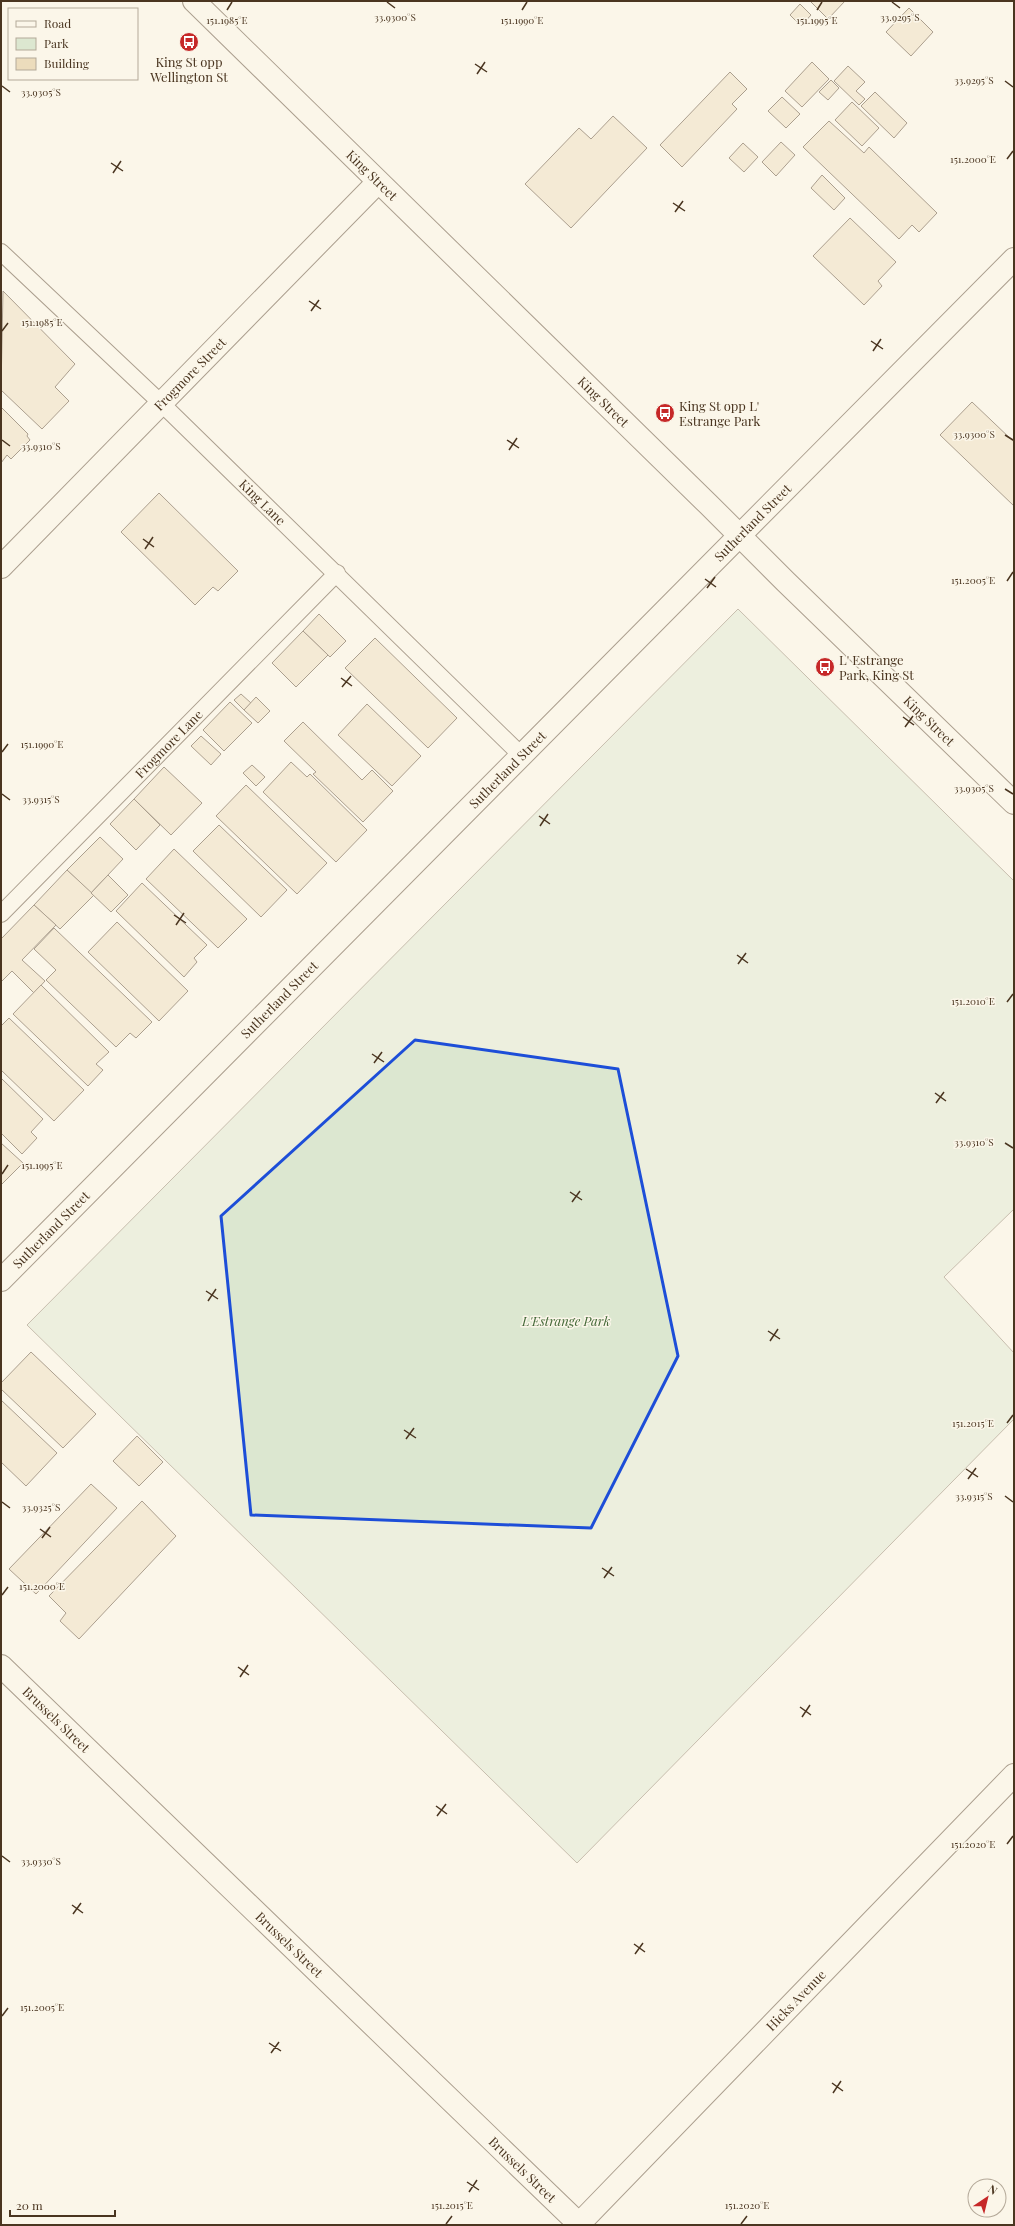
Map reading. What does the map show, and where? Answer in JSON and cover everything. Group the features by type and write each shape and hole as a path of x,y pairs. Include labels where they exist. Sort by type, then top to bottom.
{"street":[{"name":"King Street","path":"194,1 1014,803"},
{"name":"Frogmore Street","path":"1,567 378,182"},
{"name":"Sutherland Street","path":"1,1280 1014,259"},
{"name":"Brussels Street","path":"1,1666 578,2224"},
{"name":"Hicks Avenue","path":"578,2224 1014,1775"}],"lane":[{"name":"King Lane","path":"1,252 161,403 522,755"},
{"name":"Frogmore Lane","path":"1,914 337,573"}],"highlighted area":[{"path":"415,1040 618,1069 678,1356 591,1528 251,1515 221,1216"}],"green space":[{"name":"L'Estrange Park","path":"738,609 1014,881 1014,1209 944,1277 1014,1353 1014,1419 577,1863 27,1325"}],"building":[{"path":"810,1 845,1 828,19"},
{"path":"800,4 811,15 801,26 790,15"},
{"path":"909,8 933,32 911,56 886,32"},
{"path":"812,62 829,79 802,107 785,91"},
{"path":"848,66 865,82 856,91 865,99 859,105 834,81"},
{"path":"730,72 747,89 732,104 737,109 682,167 660,145"},
{"path":"831,80 839,88 828,100 819,92"},
{"path":"875,92 907,123 894,138 861,106"},
{"path":"782,97 800,114 786,128 768,111"},
{"path":"852,102 879,128 862,146 835,120"},
{"path":"613,116 647,148 571,228 525,184 579,128 591,139"},
{"path":"829,121 864,153 869,147 937,213 919,232 912,225 899,239 803,147"},
{"path":"781,142 795,155 776,176 762,162"},
{"path":"743,143 758,157 744,172 729,158"},
{"path":"822,175 845,198 834,210 811,188"},
{"path":"850,218 896,262 878,281 882,286 864,305 813,256"},
{"path":"3,291 75,364 55,387 69,401 42,429 1,390"},
{"path":"972,402 1014,442 1014,506 940,435"},
{"path":"1,407 28,434 27,436 30,440 11,459 7,455 1,463"},
{"path":"159,493 238,571 218,591 213,587 195,605 121,532"},
{"path":"319,614 346,641 330,657 303,631"},
{"path":"303,631 328,655 296,687 272,663"},
{"path":"375,638 457,718 428,748 345,668"},
{"path":"241,694 251,703 244,710 234,700"},
{"path":"256,697 270,711 258,723 244,710"},
{"path":"230,702 252,723 224,751 203,730"},
{"path":"367,704 421,756 392,786 338,735"},
{"path":"303,722 362,780 372,770 393,791 363,822 313,774 316,772 284,741"},
{"path":"201,736 221,754 211,765 191,746"},
{"path":"291,762 307,777 310,774 367,830 336,862 263,792"},
{"path":"252,765 265,777 256,786 243,773"},
{"path":"164,767 202,803 171,835 134,799"},
{"path":"246,785 327,863 297,894 216,816"},
{"path":"134,799 160,825 136,850 110,824"},
{"path":"219,825 287,890 261,917 193,851"},
{"path":"100,837 123,859 91,893 67,870"},
{"path":"174,849 247,919 218,948 146,879"},
{"path":"67,870 94,895 60,929 34,905"},
{"path":"108,875 128,895 111,912 91,893"},
{"path":"142,883 207,945 194,958 197,962 184,977 116,911"},
{"path":"34,905 56,925 22,960 45,981 34,993 12,971 1,982 1,939"},
{"path":"117,922 188,991 159,1021 88,952"},
{"path":"54,928 152,1022 136,1038 130,1033 116,1047 46,980 56,970 34,949"},
{"path":"41,985 109,1052 96,1064 103,1070 88,1086 13,1014"},
{"path":"9,1018 84,1090 54,1121 1,1070 1,1026"},
{"path":"1,1078 43,1119 31,1132 37,1138 22,1154 1,1133"},
{"path":"1,1143 23,1163 1,1185"},
{"path":"31,1352 96,1414 63,1448 1,1389 1,1383"},
{"path":"1,1400 57,1453 26,1486 1,1462"},
{"path":"137,1436 163,1462 139,1486 113,1461"},
{"path":"91,1484 117,1508 36,1594 9,1569"},
{"path":"142,1501 176,1536 79,1639 60,1621 66,1613 49,1596"}],"place":[{"name":"King St opp Wellington St","path":"189,42"},
{"name":"King St opp L' Estrange Park","path":"665,413"},
{"name":"L' Estrange Park, King St","path":"825,667"}]}
